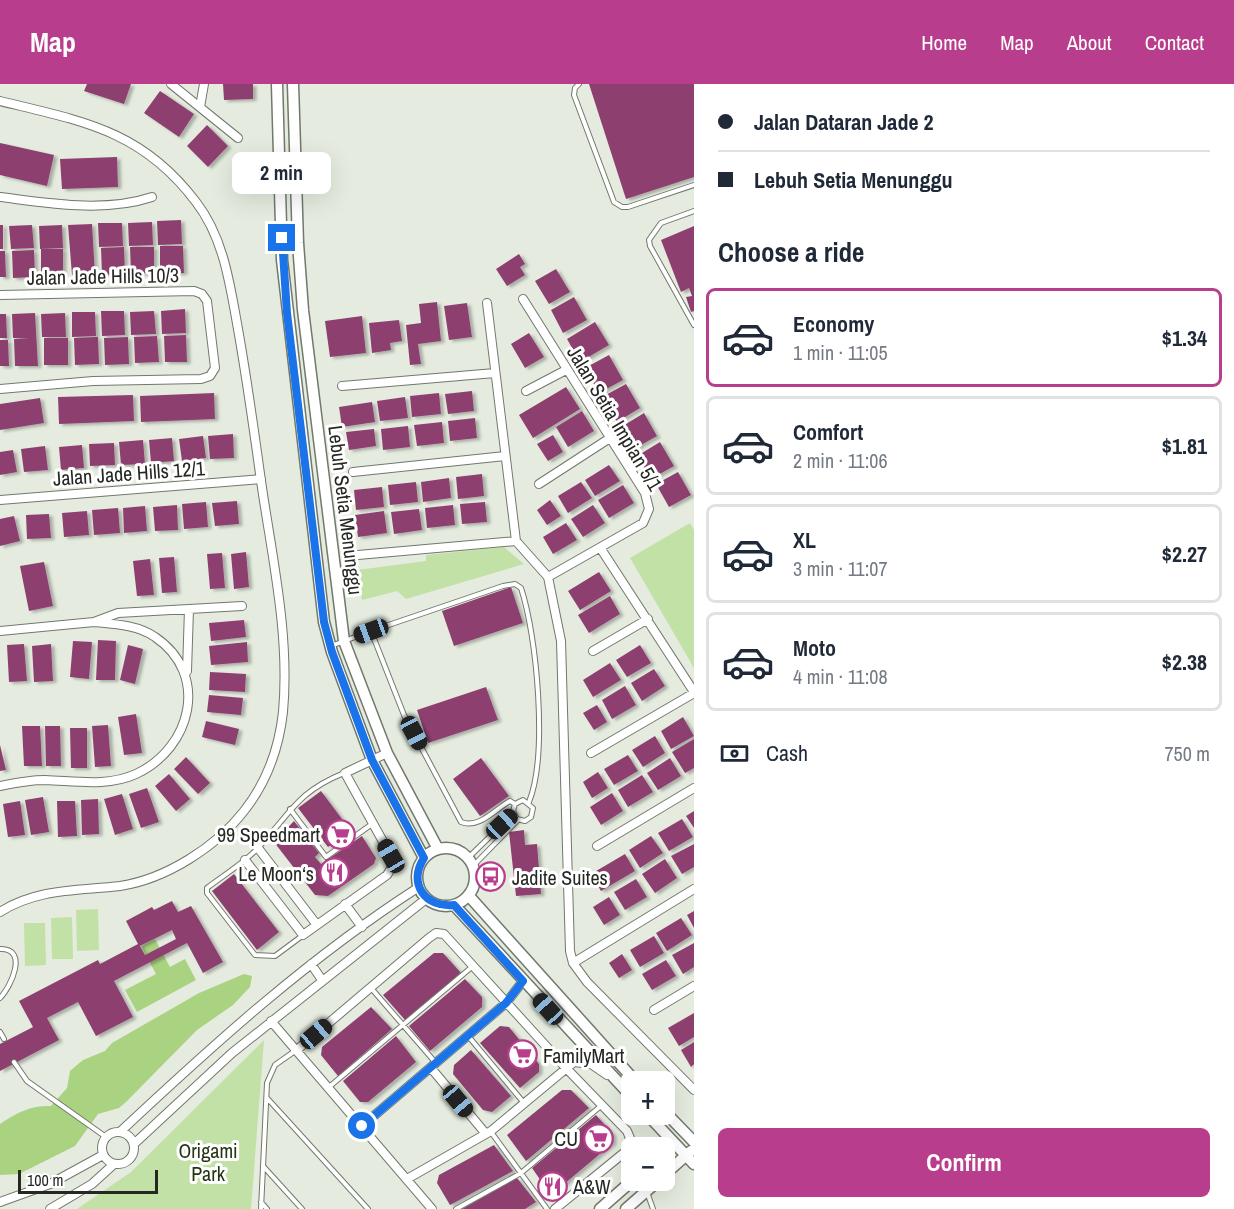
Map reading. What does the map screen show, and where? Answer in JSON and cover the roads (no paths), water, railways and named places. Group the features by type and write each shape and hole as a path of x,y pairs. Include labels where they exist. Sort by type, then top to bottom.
{"street":[{"path":"171,84 238,138"},
{"path":"200,107 204,84"},
{"name":"Lebuh Setia Menunggu","path":"277,84 282,261 324,622 330,646 372,760 424,858"},
{"name":"Lebuh Setia Menunggu","path":"293,84 298,243 304,313 344,641 387,753 438,849"},
{"path":"0,101 108,130 159,162 197,202 214,228 230,282 249,391 281,615 284,683 279,738 272,764 244,811 226,830 176,866 152,878 123,885 57,890 29,897 0,912"},
{"path":"0,197 55,204 124,204 152,198"},
{"name":"Jalan Jade Hills 10/3","path":"0,295 194,291 202,294 207,301 214,368 210,376 201,379 93,381 0,389"},
{"name":"Jalan Setia Impian 5/1","path":"523,299 645,493 650,509 643,523 601,549 548,577"},
{"path":"487,303 516,541 548,577 561,641 568,936 573,963 587,982 694,1090"},
{"path":"287,313 304,313"},
{"path":"526,392 566,370"},
{"path":"342,386 495,373"},
{"path":"539,484 610,438"},
{"path":"353,472 505,456"},
{"name":"Jalan Jade Hills 12/1","path":"0,500 261,479"},
{"path":"358,555 516,541"},
{"path":"591,753 694,692 601,549"},
{"path":"0,631 94,622 118,614 242,606"},
{"path":"0,786 32,781 105,783 136,774 151,765 174,742 182,729 188,701 186,675 189,609"},
{"path":"593,651 648,619"},
{"path":"94,622 138,628 155,636 171,651 186,675"},
{"path":"245,860 303,935 387,875 392,867 391,856 345,773 387,753"},
{"path":"597,846 694,788"},
{"path":"258,848 317,925"},
{"path":"438,849 454,849 471,862 475,882 469,896 454,905 435,904 426,899 419,887 417,872 424,858 438,849"},
{"path":"114,1164 103,1155 102,1135 122,1131 202,1055 311,964 419,887"},
{"path":"573,963 694,889"},
{"path":"469,896 626,1071"},
{"path":"135,1143 232,1053 426,899"},
{"path":"345,904 362,927"},
{"path":"454,905 621,1086"},
{"path":"298,1049 436,933 450,939 506,1003 627,1131 630,1138 625,1152 555,1209"},
{"path":"311,964 322,980"},
{"path":"362,1126 506,1003 523,981"},
{"path":"654,1010 694,986"},
{"path":"271,1021 298,1049 432,1209"},
{"path":"407,1179 489,1133 574,1062 583,1061 615,1080"},
{"path":"433,1065 489,1133"},
{"path":"675,1123 694,1142"},
{"path":"657,1125 668,1137"},
{"path":"50,1209 92,1184 114,1164 128,1162 135,1150 135,1143 122,1131"},
{"path":"675,1142 684,1132"},
{"path":"675,1144 691,1156 675,1167"},
{"path":"0,1202 50,1184 103,1155"},
{"path":"600,1209 621,1191"},
{"path":"626,1209 647,1192"}],"lane":[{"path":"579,84 575,88 574,95 614,202 622,207 628,207 694,185"},
{"path":"694,211 661,223 649,240 650,246 694,325"},
{"path":"330,646 503,586 515,585 521,588 530,614 536,660 537,775 529,802"},
{"path":"371,631 404,715 461,822 466,824 480,821 508,801 515,804 523,800 529,802 533,808 531,817 525,821 518,820 513,814"},
{"path":"303,935 275,956 255,956 207,893 207,888 245,860 258,848 290,809 323,781 345,773"},
{"path":"471,862 513,814 515,804"},
{"path":"290,809 326,857 373,824"},
{"path":"471,862 518,820"},
{"path":"0,949 13,954 16,964 11,985 0,998"},
{"path":"330,1087 473,966"},
{"path":"371,987 433,1065"},
{"path":"0,1032 4,1039"},
{"path":"468,1036 524,1103"},
{"path":"261,1209 266,1097 270,1073 275,1065 298,1049"},
{"path":"14,1062 27,1081 102,1135"},
{"path":"266,1097 368,1209"},
{"path":"456,1209 521,1173 602,1105"},
{"path":"489,1133 547,1209"},
{"path":"262,1165 302,1209"},
{"path":"647,1192 652,1209"},
{"path":"261,1201 267,1209"}],"place":[{"name":"99 Speedmart","path":"341,834"},
{"name":"Le Moon‘s","path":"335,873"},
{"name":"Jadite Suites","path":"491,877"},
{"name":"FamilyMart","path":"522,1055"},
{"name":"CU","path":"599,1138"},
{"name":"A&W","path":"552,1186"}],"park label":[{"name":"Origami Park","path":"208,1162"}]}
